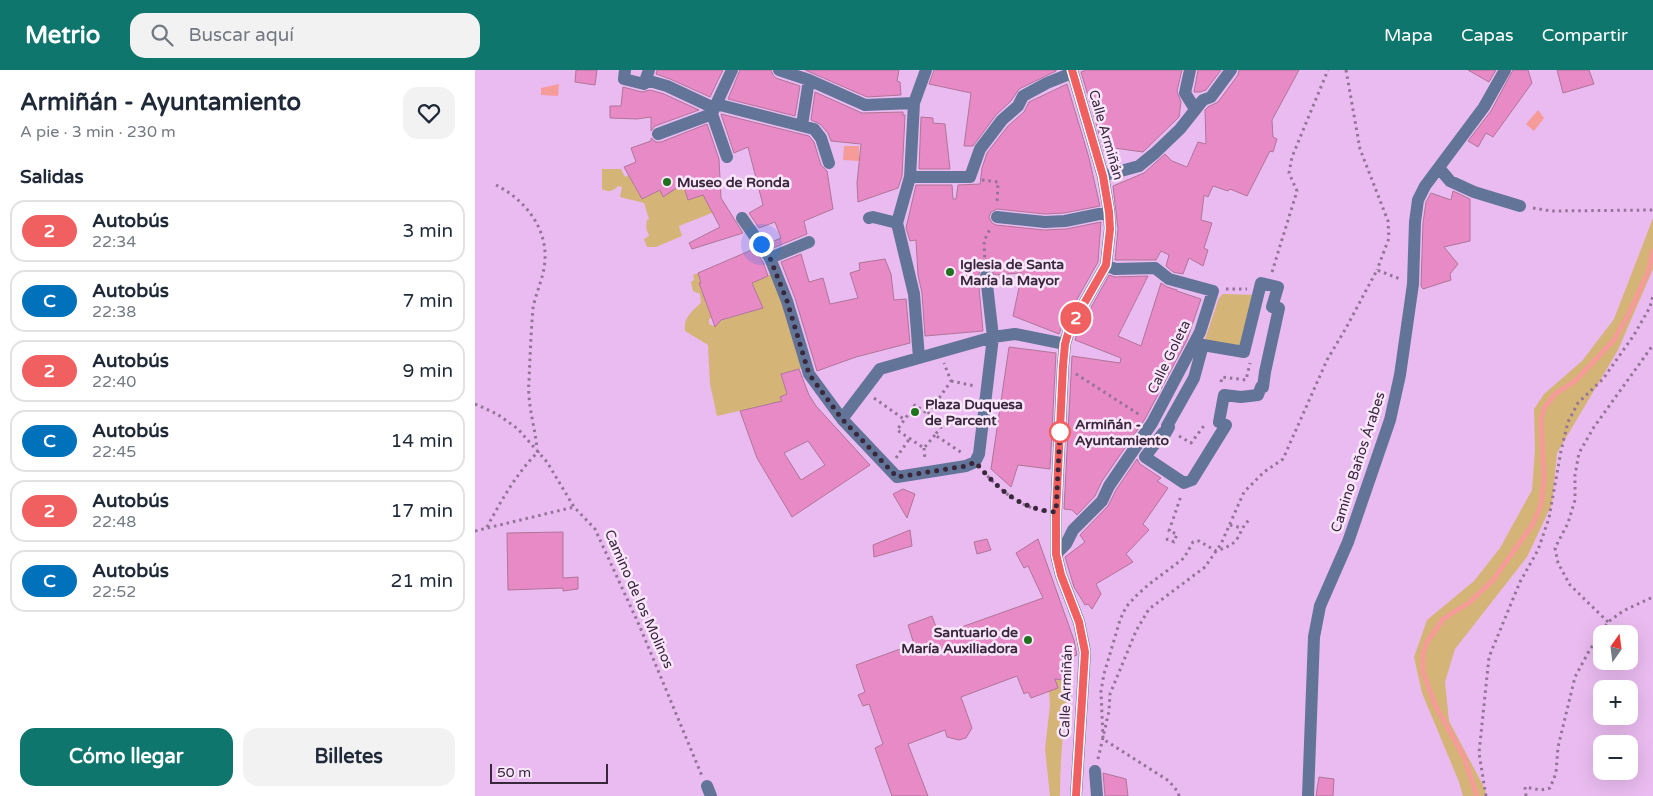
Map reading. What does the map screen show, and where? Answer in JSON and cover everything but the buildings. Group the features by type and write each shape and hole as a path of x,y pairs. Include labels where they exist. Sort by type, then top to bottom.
{"street":[{"path":"625,70 624,79 644,84 647,75 714,109 802,125 814,129 821,138 829,163"},
{"path":"727,157 714,109 732,70"},
{"path":"779,70 809,80 865,105 913,103"},
{"path":"919,358 914,294 897,223 910,177 913,103 927,70"},
{"path":"1190,70 1185,93 1195,109"},
{"path":"1103,176 1139,166 1155,153 1180,128 1203,100 1211,97 1231,70"},
{"name":"Camino Baños Árabes","path":"1308,796 1314,637 1320,606 1348,542 1390,420 1400,375 1413,284 1415,222 1418,200 1425,186 1484,106 1505,70"},
{"path":"910,177 969,177 980,150 1002,120 1018,106 1023,96 1072,71"},
{"name":"Calle Armiñán","path":"1072,71 1103,176 1109,212 1109,250 1106,265 1069,330 1065,344 1056,512 1056,554 1061,575 1079,622 1085,652 1076,796"},
{"path":"802,125 809,80"},
{"path":"658,134 714,109"},
{"path":"1439,168 1450,180 1474,192 1520,206"},
{"path":"997,217 1045,222 1065,221 1109,212"},
{"path":"869,218 873,217 897,223"},
{"path":"742,218 770,258 787,301 809,374 842,419 897,477 970,464 979,454 993,337 986,276"},
{"path":"770,258 809,242"},
{"path":"1106,265 1115,268 1155,268 1169,279 1213,291"},
{"path":"1264,287 1278,287 1272,306 1279,308 1263,387 1261,386 1259,395 1241,397 1224,395 1219,422 1226,425 1192,480 1184,483 1145,457 1163,433 1165,434 1167,431 1169,427 1167,426 1194,378 1203,345 1244,352 1264,287"},
{"name":"Calle Goleta","path":"1056,554 1066,544 1073,530 1102,501 1109,486 1153,423 1200,332 1213,291"},
{"path":"842,419 880,369 993,337 1015,334 1065,344"},
{"path":"1095,771 1097,796"}],"path":[{"path":"1213,291 1264,287 1297,191 1289,173 1292,157 1328,70"},
{"path":"1095,771 1109,712 1110,694 1136,631 1149,609 1205,567 1230,525 1244,492 1264,472 1283,459 1327,360 1377,270 1389,238 1388,221 1360,148 1346,70"},
{"path":"969,177 998,182 997,217"},
{"path":"487,528 498,507 529,460 538,450 529,405 528,384 533,309 545,260 545,248 537,222 518,198 496,185"},
{"path":"1520,206 1551,211 1653,210"},
{"path":"986,237 984,241 986,276"},
{"path":"1377,270 1413,284"},
{"path":"1487,796 1479,753 1489,656 1520,582 1538,550 1549,518 1568,422 1579,403 1603,379 1634,334 1650,306 1653,296"},
{"path":"1608,622 1570,584 1558,563 1555,548 1568,523 1575,500 1575,474 1579,453 1594,427 1653,345"},
{"path":"941,352 951,381"},
{"path":"951,381 987,387"},
{"path":"929,414 951,381"},
{"path":"1092,385 1153,423"},
{"path":"864,390 905,420"},
{"name":"Camino de los Molinos","path":"475,404 497,414 511,424 538,450 574,507 595,529 640,627 709,791"},
{"path":"915,405 929,414 943,424 924,448 897,430 915,405"},
{"path":"1167,431 1191,443 1206,422"},
{"path":"935,435 962,452 970,464 1025,506 1041,511 1056,512"},
{"path":"888,468 910,438"},
{"path":"475,531 574,507"},
{"path":"1216,551 1228,547 1237,540 1242,528 1251,519"},
{"path":"1230,525 1242,528"},
{"path":"1103,738 1101,691 1108,656 1119,620 1126,607 1148,585 1184,558 1193,542 1199,540 1216,551"},
{"path":"1526,796 1525,787 1541,790 1551,788 1556,773 1558,747 1575,677 1589,651 1608,622 1623,611 1653,597"},
{"path":"1103,738 1169,781 1179,796"}],"shaded area":[{"path":"559,84 558,96 541,95 541,88"},
{"path":"1538,110 1544,118 1534,131 1526,124"},
{"path":"844,146 859,146 859,161 843,160"},
{"path":"644,167 647,172 633,184 642,199 660,190 663,196 683,183 688,200 711,192 721,198 727,207 679,226 682,236 656,247 647,247 644,239 649,236 646,227 647,220 649,219 644,203 620,197 622,187 618,186 609,191 602,189 602,169 621,169 625,177"},
{"path":"1653,218 1653,269 1618,350 1557,453 1552,504 1527,557 1455,649 1445,682 1449,721 1485,789 1486,796 1463,796 1422,693 1414,657 1427,620 1474,581 1500,548 1532,490 1535,449 1534,409 1544,394 1582,361 1614,319"},
{"path":"698,273 701,283 699,283 711,317 709,324 714,326 719,321 763,308 752,283 771,274 785,304 803,368 781,374 784,385 803,388 780,397 782,401 717,416 710,384 708,345 685,331 685,322 691,312 701,303 700,294 693,291 691,282 694,280 693,275"},
{"path":"1223,294 1258,295 1244,352 1203,345 1219,298"},
{"path":"1055,679 1069,681 1063,738 1060,796 1050,796 1045,749 1050,705 1049,691 1058,688"}],"waterway":[{"path":"1477,796 1464,757 1435,705 1423,672 1423,653 1427,642 1443,619 1470,602 1493,580 1533,524 1541,505 1544,477 1541,420 1544,408 1555,394 1575,381 1614,340 1648,272 1653,251"}],"bus line":[{"name":"2","path":"1072,70 1107,192 1110,229 1106,265 1069,330 1065,344 1063,366 1056,512 1056,554 1061,575 1079,622 1085,652 1076,796"}],"place":[{"name":"Museo de Ronda","path":"667,182"},
{"name":"Iglesia de Santa María la Mayor","path":"950,272"},
{"name":"Plaza Duquesa de Parcent","path":"915,412"},
{"name":"Armiñán - Ayuntamiento","path":"1060,432"},
{"name":"Santuario de María Auxiliadora","path":"1028,640"}],"route":[{"path":"761,244 770,258 787,301 809,374 842,419 897,477 966,466 975,462 994,482 1025,506 1041,511 1056,512 1060,432"}]}
